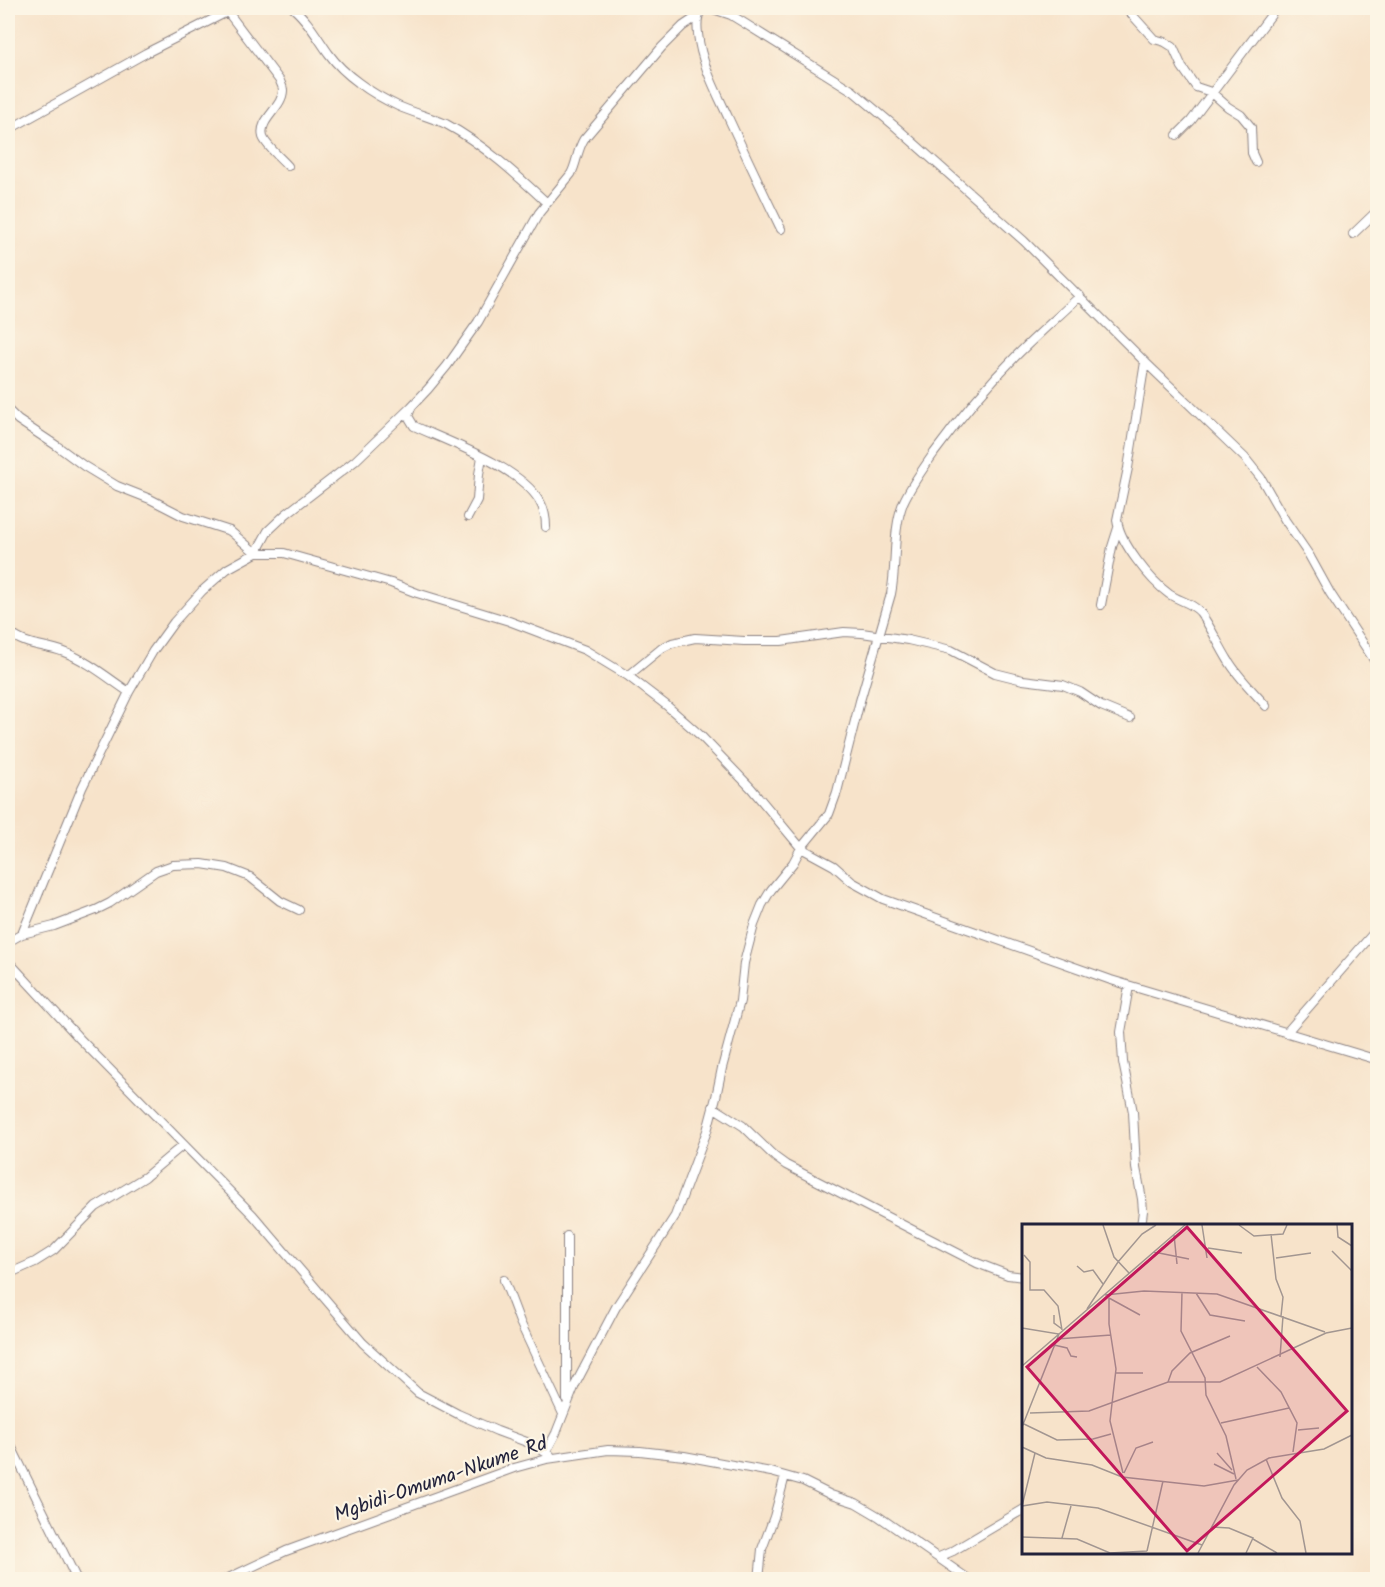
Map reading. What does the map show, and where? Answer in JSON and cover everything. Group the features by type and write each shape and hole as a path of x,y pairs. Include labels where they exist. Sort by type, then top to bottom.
{"street":[{"path":"8,130 146,53 235,8"},
{"path":"293,8 314,31 330,56 359,83 399,107 422,114 462,134 485,150 547,203"},
{"path":"702,8 698,16 698,34 703,56 737,137 781,229"},
{"path":"710,8 744,23 853,91 1024,241 1145,362 1226,438 1261,478 1377,666"},
{"path":"1126,8 1154,39 1173,47 1182,67 1196,87 1211,92 1241,115 1251,127 1252,153 1256,162"},
{"path":"1177,135 1191,121 1274,8"},
{"path":"226,11 280,81 283,90 263,127 263,137 288,166"},
{"path":"256,553 268,531 286,514 355,461 411,407 447,366 478,322 540,213 571,174 584,139 662,47 683,26 698,16"},
{"path":"1353,234 1377,210"},
{"path":"546,1452 575,1385 615,1307 675,1216 707,1131 740,1001 744,963 762,905 793,863 801,848 829,814 837,792 894,577 897,533 903,505 912,485 946,436 986,389 1017,355 1080,296"},
{"path":"1145,362 1117,520 1118,528 1139,563 1159,585 1170,595 1193,605 1201,614 1228,661 1266,706"},
{"path":"411,407 408,416 414,426 506,470 530,490 538,499 545,514 546,526"},
{"path":"8,410 18,420 109,481 183,516 231,531 256,553"},
{"path":"468,517 477,500 482,457"},
{"path":"1101,605 1107,568 1118,528"},
{"path":"22,934 82,788 129,692 164,636 201,591 227,569 256,553 284,553 391,583 509,621 585,650 628,676 701,736 750,788 801,848 834,866 852,882 883,899 1129,986 1377,1060"},
{"path":"8,632 14,638 24,642 62,651 76,657 129,692"},
{"path":"628,676 662,648 672,643 695,638 781,641 844,632 908,640 951,651 995,673 1023,680 1063,685 1080,692 1101,706 1130,718"},
{"path":"8,942 22,934 88,914 110,903 156,871 173,865 190,863 227,868 250,877 280,901 299,910"},
{"path":"1286,1033 1377,928"},
{"path":"8,961 80,1039 253,1215 363,1343 418,1393 458,1414 532,1444 553,1458"},
{"path":"1129,986 1121,1032 1123,1062 1133,1112 1136,1168 1143,1210 1141,1224"},
{"path":"713,1107 742,1126 786,1166 977,1263 1022,1278"},
{"path":"8,1274 35,1262 54,1250 96,1207 145,1177 183,1145"},
{"path":"567,1236 567,1403"},
{"path":"504,1280 520,1322 563,1414"},
{"path":"8,1440 77,1580"},
{"name":"Mgbidi-Omuma-Nkume Rd","path":"226,1579 286,1551 514,1468 553,1458 608,1450 684,1456 803,1481 831,1495 856,1503 878,1516 970,1580"},
{"path":"759,1580 762,1548 774,1517 785,1476"},
{"path":"939,1557 1022,1510"}]}
